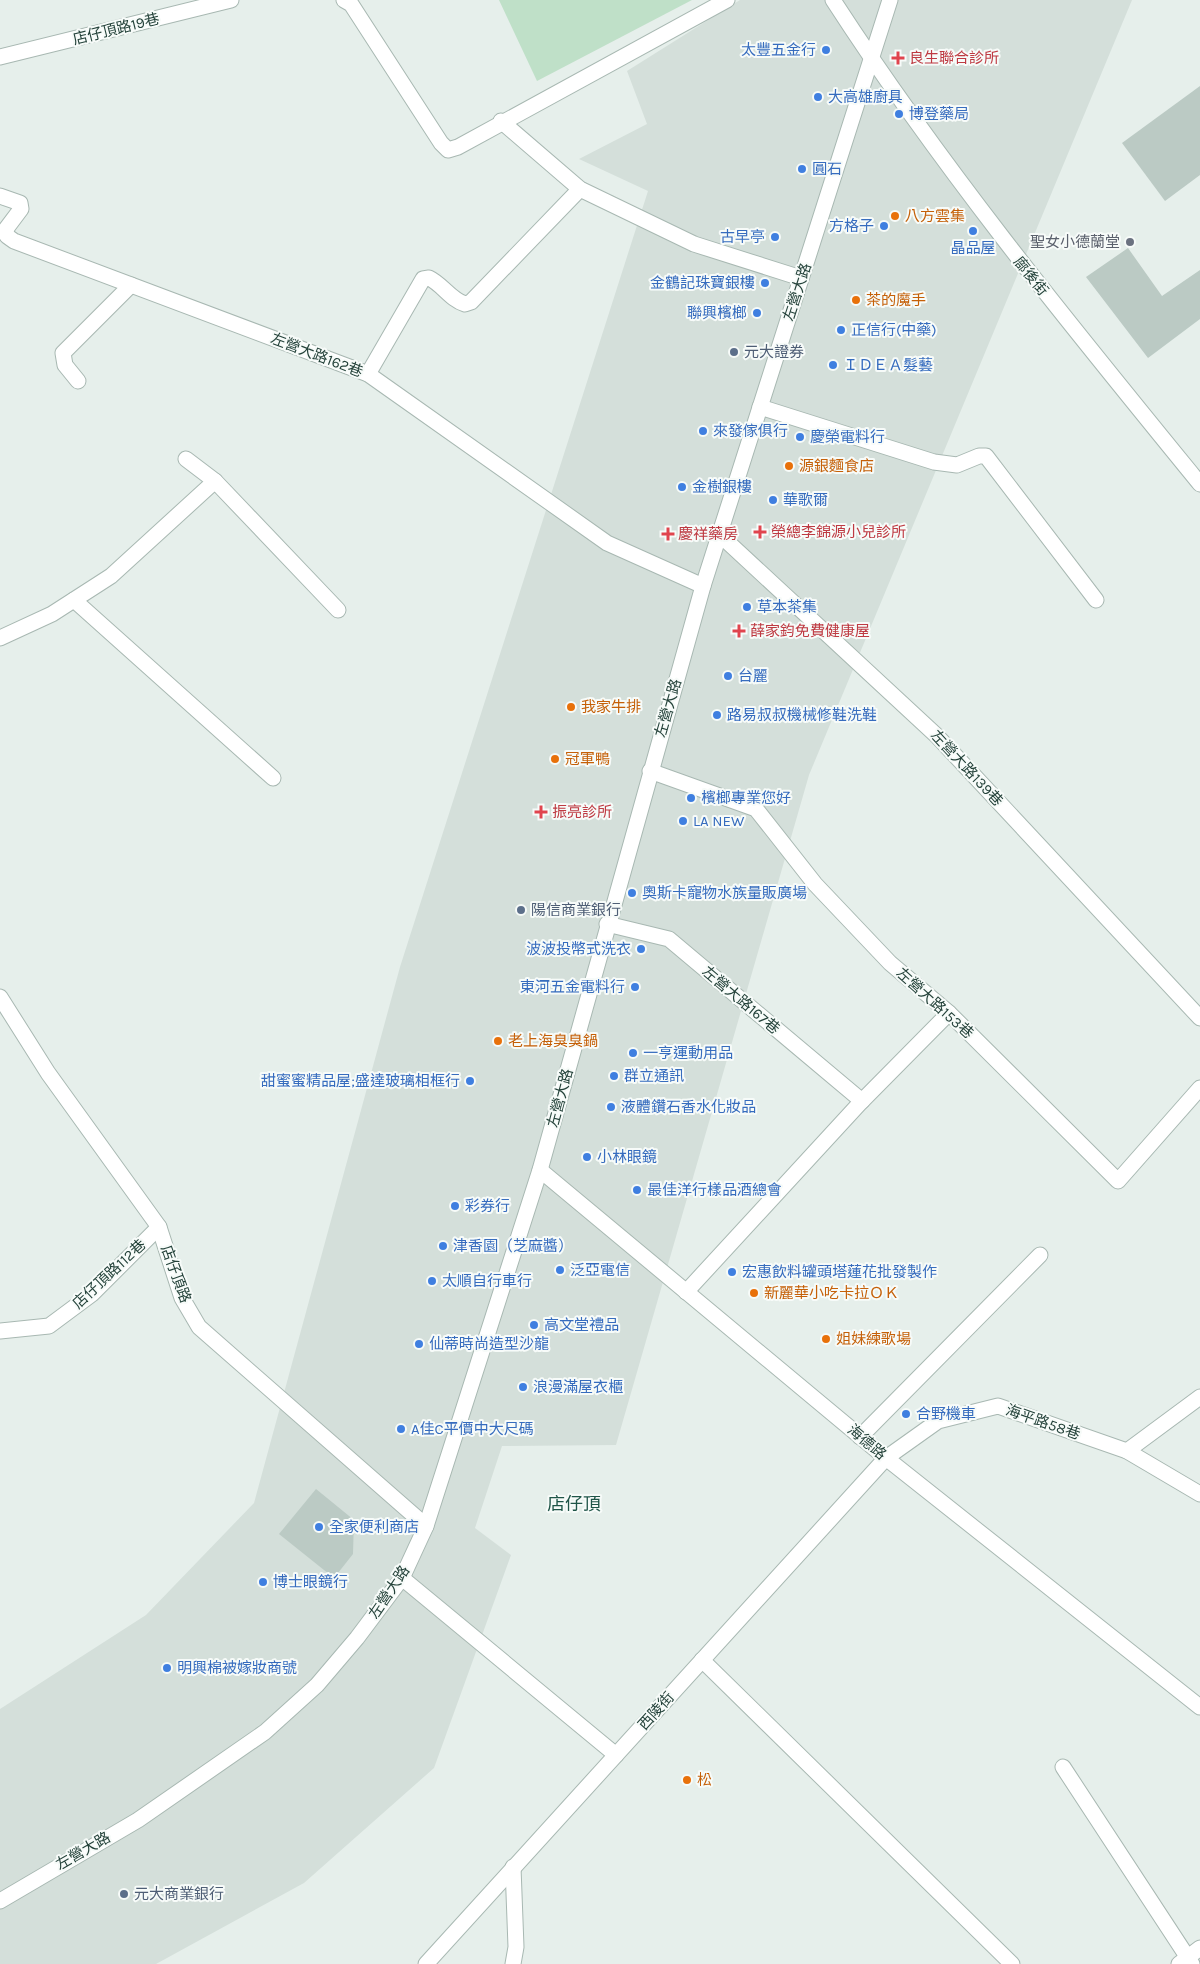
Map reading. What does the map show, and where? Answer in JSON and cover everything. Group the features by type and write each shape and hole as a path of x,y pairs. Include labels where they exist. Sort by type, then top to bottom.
{"street":[{"name":"店仔頂路19巷","path":"0,57 231,0"},
{"path":"344,0 350,4 441,143 448,150 458,147 727,0"},
{"name":"廍後街","path":"833,0 872,60 1016,258 1200,484"},
{"name":"左營大路","path":"0,1901 138,1820 265,1732 317,1685 357,1638 402,1578 426,1526 540,1170 607,924 703,586 890,0"},
{"path":"501,122 580,189 694,244 801,278"},
{"path":"368,374 423,280 429,278 434,280 459,302 465,304 470,302 580,189"},
{"name":"左營大路162巷","path":"0,196 20,204 21,209 6,229 7,236 14,241 368,374 607,542 703,586"},
{"path":"78,381 64,365 63,353 131,285"},
{"path":"760,407 934,462 957,465 979,456 986,456 1096,600"},
{"path":"186,459 214,481 338,610"},
{"path":"0,638 52,614 111,576 214,481"},
{"name":"左營大路139巷","path":"719,534 938,736 1200,1018"},
{"path":"74,600 273,778"},
{"name":"左營大路153巷","path":"650,771 756,809 815,884 890,963 949,1013 1118,1181 1200,1088"},
{"name":"左營大路167巷","path":"607,924 669,940 862,1101"},
{"name":"店仔頂路","path":"0,997 48,1073 159,1227 182,1298 199,1327 426,1526"},
{"path":"686,1292 862,1101 949,1013"},
{"name":"海德路","path":"540,1170 860,1437 1200,1707"},
{"name":"店仔頂路112巷","path":"0,1331 50,1326 92,1294 159,1227"},
{"path":"860,1437 1040,1255"},
{"path":"1127,1451 1200,1397"},
{"name":"海平路58巷","path":"886,1458 938,1421 998,1406 1127,1451 1200,1494"},
{"name":"西陵街","path":"426,1964 886,1458"},
{"path":"402,1578 616,1754"},
{"path":"702,1660 1012,1964"},
{"path":"1062,1767 1186,1962 1200,1948"},
{"path":"513,1867 516,1947 513,1964"}],"shaded area":[{"path":"740,0 1132,0 809,775 616,1445 502,1446 475,1528 511,1555 434,1768 304,1883 156,1964 0,1964 0,1709 146,1615 254,1503 400,967 648,191 579,159 647,124 627,71"}],"green space":[{"path":"499,0 692,0 537,81"}],"building":[{"path":"1200,86 1200,175 1165,201 1122,143"},
{"path":"1128,248 1162,296 1200,270 1200,319 1148,358 1086,277"},
{"name":"全家便利商店","path":"316,1489 354,1520 353,1554 334,1578 279,1534"}],"place":[{"name":"太豐五金行","path":"826,50"},
{"name":"良生聯合診所","path":"898,58"},
{"name":"大高雄廚具","path":"818,97"},
{"name":"博登藥局","path":"899,114"},
{"name":"圓石","path":"802,169"},
{"name":"八方雲集","path":"895,216"},
{"name":"方格子","path":"884,226"},
{"name":"晶品屋","path":"973,231"},
{"name":"古早亭","path":"775,237"},
{"name":"聖女小德蘭堂","path":"1130,242"},
{"name":"金鶴記珠寶銀樓","path":"765,283"},
{"name":"茶的魔手","path":"856,300"},
{"name":"聯興檳榔","path":"757,313"},
{"name":"正信行(中藥)","path":"841,330"},
{"name":"元大證券","path":"734,352"},
{"name":"ＩＤＥＡ髮藝","path":"833,365"},
{"name":"來發傢俱行","path":"703,431"},
{"name":"慶榮電料行","path":"800,437"},
{"name":"源銀麵食店","path":"789,466"},
{"name":"金樹銀樓","path":"682,487"},
{"name":"華歌爾","path":"773,500"},
{"name":"榮總李錦源小兒診所","path":"760,532"},
{"name":"慶祥藥房","path":"668,534"},
{"name":"草本茶集","path":"747,607"},
{"name":"薛家鈞免費健康屋","path":"739,631"},
{"name":"台麗","path":"728,676"},
{"name":"我家牛排","path":"571,707"},
{"name":"路易叔叔機械修鞋洗鞋","path":"717,715"},
{"name":"冠軍鴨","path":"555,759"},
{"name":"檳榔專業您好","path":"691,798"},
{"name":"振亮診所","path":"541,812"},
{"name":"LA NEW","path":"683,821"},
{"name":"奧斯卡寵物水族量販廣場","path":"632,893"},
{"name":"陽信商業銀行","path":"521,910"},
{"name":"波波投幣式洗衣","path":"641,949"},
{"name":"東河五金電料行","path":"635,987"},
{"name":"老上海臭臭鍋","path":"498,1041"},
{"name":"一亨運動用品","path":"633,1053"},
{"name":"群立通訊","path":"614,1076"},
{"name":"甜蜜蜜精品屋;盛達玻璃相框行","path":"470,1081"},
{"name":"液體鑽石香水化妝品","path":"611,1107"},
{"name":"小林眼鏡","path":"587,1157"},
{"name":"最佳洋行樣品酒總會","path":"637,1190"},
{"name":"彩券行","path":"455,1206"},
{"name":"津香園（芝麻醬）","path":"443,1246"},
{"name":"泛亞電信","path":"560,1270"},
{"name":"宏惠飲料罐頭塔蓮花批發製作","path":"732,1272"},
{"name":"太順自行車行","path":"432,1281"},
{"name":"新麗華小吃卡拉ＯＫ","path":"754,1293"},
{"name":"高文堂禮品","path":"534,1325"},
{"name":"姐妹練歌場","path":"826,1339"},
{"name":"仙蒂時尚造型沙龍","path":"419,1344"},
{"name":"浪漫滿屋衣櫃","path":"523,1387"},
{"name":"合野機車","path":"906,1414"},
{"name":"A佳C平價中大尺碼","path":"401,1429"},
{"name":"全家便利商店","path":"319,1527"},
{"name":"博士眼鏡行","path":"263,1582"},
{"name":"明興棉被嫁妝商號","path":"167,1668"},
{"name":"松","path":"687,1780"},
{"name":"元大商業銀行","path":"124,1894"}],"district":[{"name":"店仔頂","path":"574,1504"}]}
